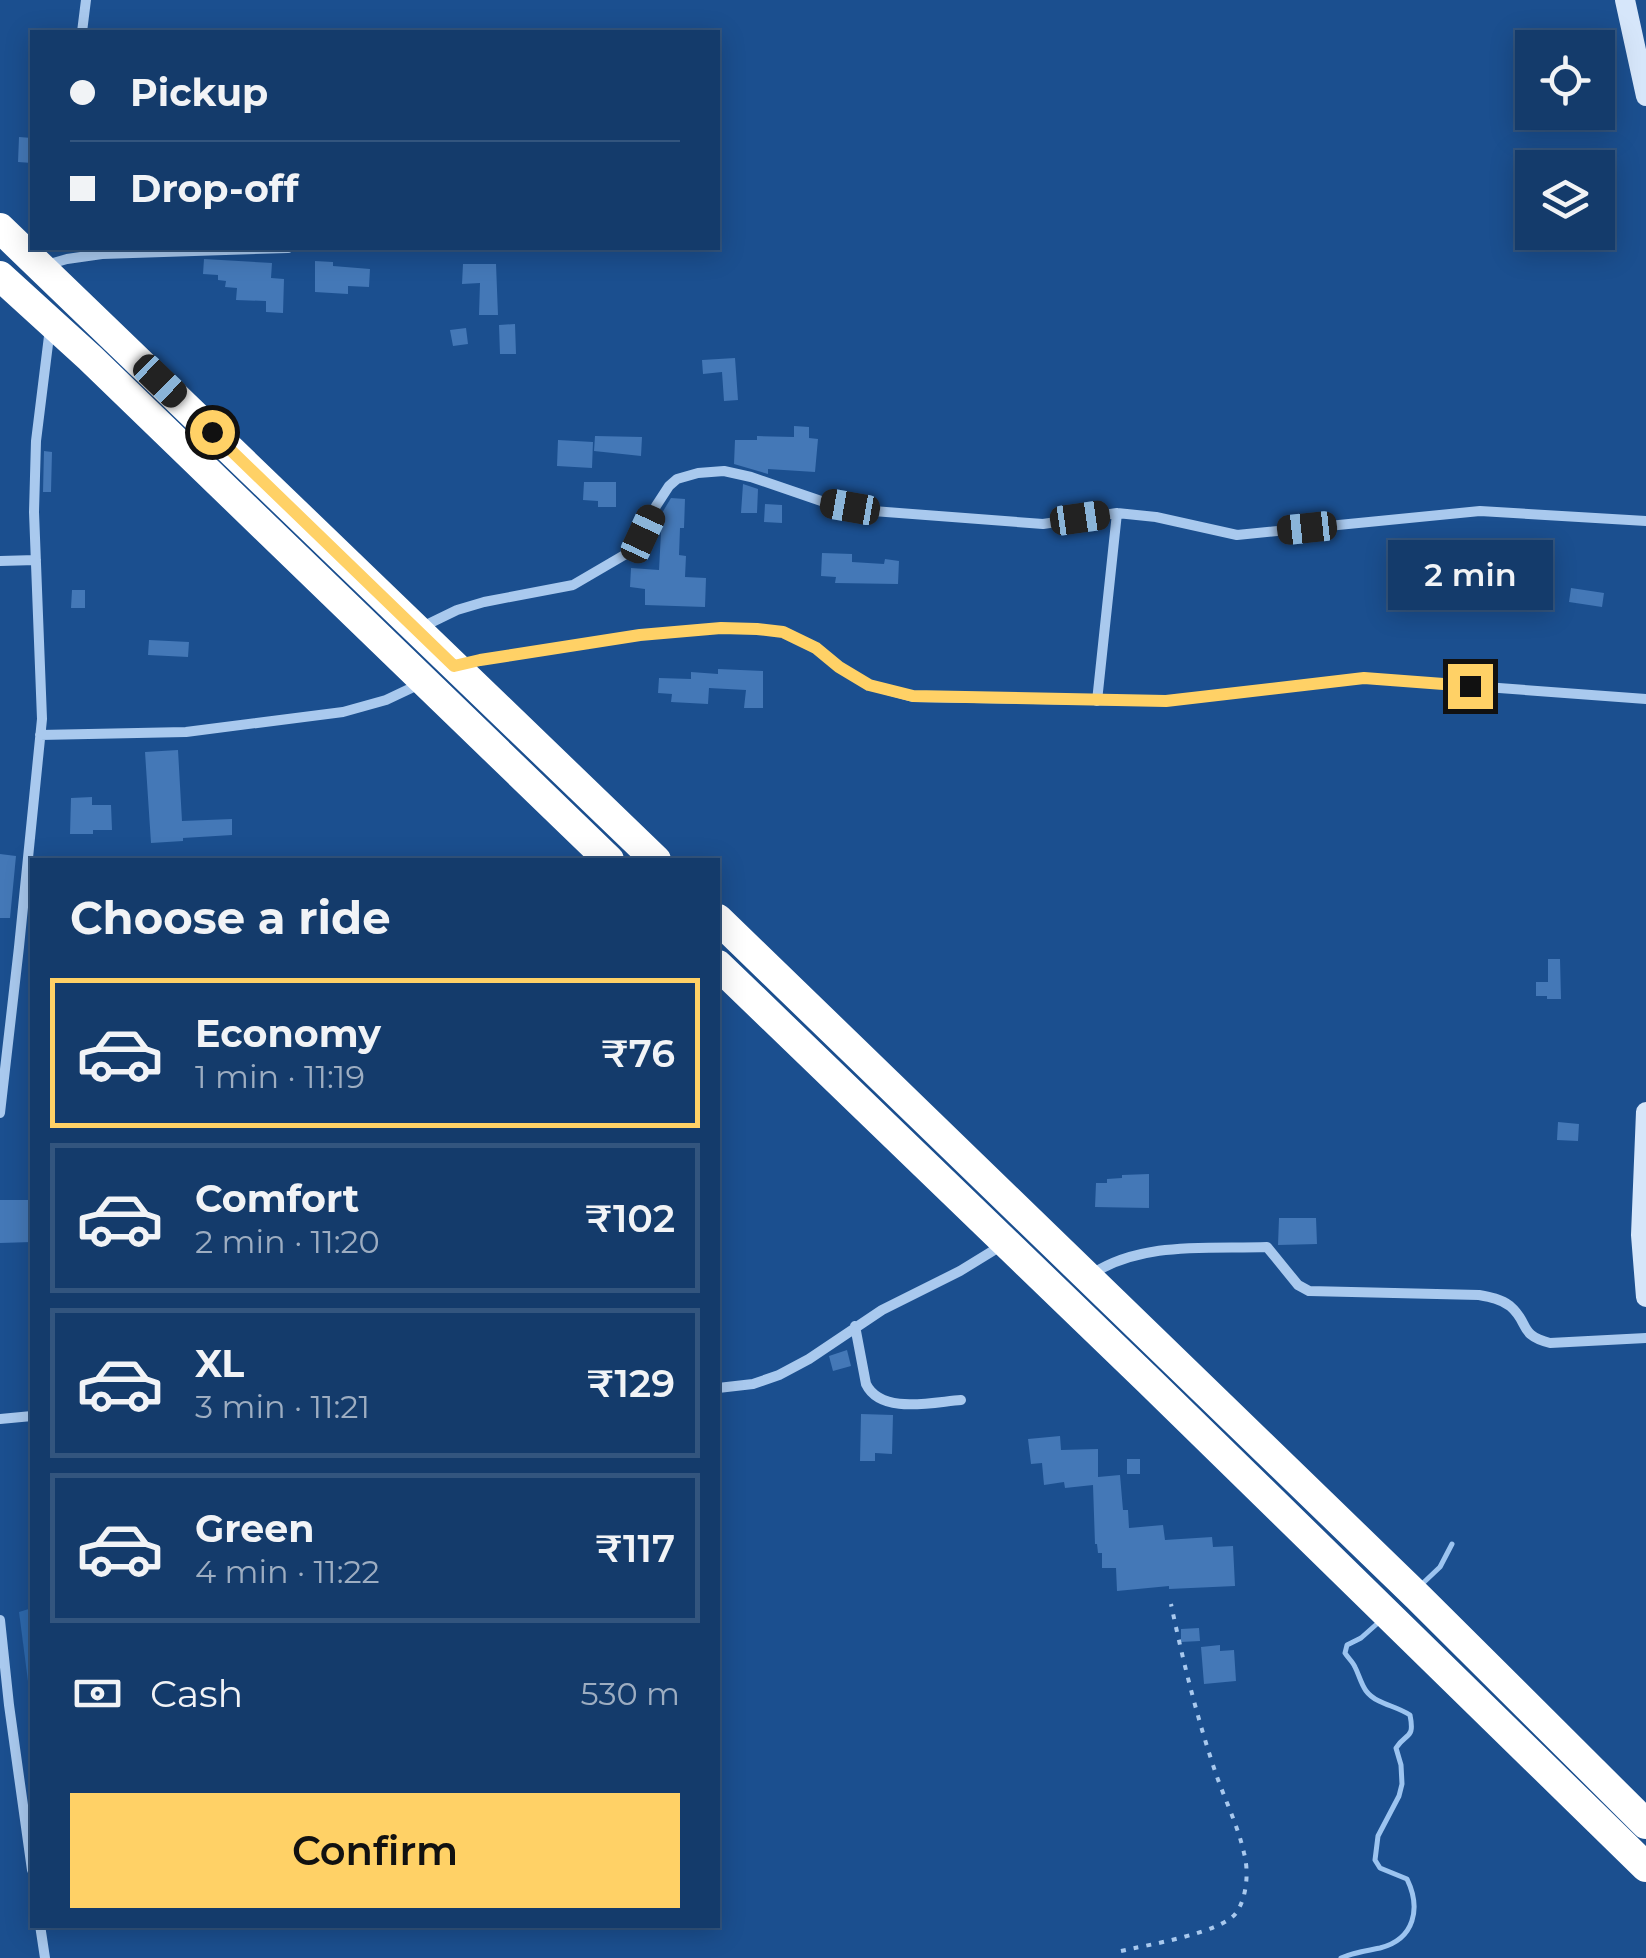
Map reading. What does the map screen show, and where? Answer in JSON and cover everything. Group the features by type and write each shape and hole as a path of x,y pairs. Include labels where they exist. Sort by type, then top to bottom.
{"highway":[{"path":"0,228 30,245"},
{"path":"53,258 416,629 654,858"},
{"path":"0,276 607,858"},
{"path":"720,921 1644,1819"},
{"path":"720,967 1646,1867"}],"street":[{"path":"82,30 86,0"},
{"path":"1625,0 1646,96"},
{"path":"53,258 226,250"},
{"path":"0,1113 42,719 34,512 36,441 51,322"},
{"path":"416,629 456,610 573,584 626,554 643,534 668,486 698,473 724,471 827,503 873,511 1043,524 1117,513 1156,517 1238,535 1480,511 1646,520"},
{"path":"1097,701 1117,513"},
{"path":"0,562 36,560"},
{"path":"454,666 640,635 721,628 783,632 816,648 869,685 913,696 1166,701 1364,678 1646,699"},
{"path":"40,736 186,732 343,712 386,700 425,682"},
{"path":"1646,1112 1641,1234 1646,1296"},
{"path":"720,1388 753,1384 780,1375 882,1310 1006,1243"},
{"path":"1087,1277 1111,1262 1158,1250 1267,1247 1298,1285 1308,1291 1479,1294 1508,1304 1536,1340 1550,1343 1646,1338"},
{"path":"855,1326 866,1384 878,1399 913,1403 961,1400"},
{"path":"0,1419 30,1416"},
{"path":"0,1620 30,1856"},
{"path":"40,1928 45,1958"}],"path":[{"path":"1121,1951 1224,1924 1236,1913 1246,1875 1245,1855 1195,1706 1171,1604"}],"shaded area":[{"path":"30,1609 30,1697 19,1612"}],"building":[{"path":"19,137 30,138 30,163 18,162"},
{"path":"204,259 272,263 271,278 284,279 283,313 266,312 266,301 236,300 237,288 225,287 226,281 218,280 218,275 203,274"},
{"path":"315,261 370,269 369,287 348,286 348,294 315,292"},
{"path":"463,264 496,264 498,315 479,315 480,283 462,284"},
{"path":"515,324 516,354 500,354 499,325"},
{"path":"466,328 468,344 453,346 450,330"},
{"path":"735,358 738,400 724,401 722,372 703,374 702,360"},
{"path":"794,426 809,427 809,438 818,439 815,472 768,469 768,474 734,464 735,440 794,437"},
{"path":"595,436 642,437 641,456 594,451"},
{"path":"558,440 593,442 592,468 557,466"},
{"path":"44,451 52,452 51,492 43,492"},
{"path":"584,482 616,482 616,507 598,507 598,501 583,500"},
{"path":"743,484 758,489 757,513 741,513"},
{"path":"671,498 685,499 679,555 686,556 685,577 706,578 705,607 645,605 645,589 630,587 631,568 659,570 662,513"},
{"path":"765,504 782,505 782,523 764,522"},
{"path":"822,553 852,554 852,562 899,561 898,584 835,583 836,577 821,576"},
{"path":"1571,588 1604,593 1602,607 1569,602"},
{"path":"72,590 85,590 85,608 71,608"},
{"path":"149,640 189,642 188,657 148,655"},
{"path":"718,669 763,671 763,708 744,708 746,690 709,688 708,704 671,702 672,694 658,693 659,678 691,679 691,672 718,674"},
{"path":"178,750 182,821 232,819 232,835 151,843 145,752"},
{"path":"92,797 92,805 111,805 112,830 70,834 71,798"},
{"path":"0,854 16,856 10,918 0,918"},
{"path":"1548,959 1560,959 1561,999 1536,996 1536,982 1548,982"},
{"path":"1558,1122 1579,1124 1578,1141 1557,1140"},
{"path":"1149,1174 1149,1208 1095,1207 1096,1183 1107,1183 1107,1179 1122,1175"},
{"path":"0,1200 30,1200 30,1242 0,1243"},
{"path":"1279,1218 1316,1218 1317,1244 1278,1245"},
{"path":"847,1350 851,1366 833,1371 829,1356"},
{"path":"861,1414 893,1415 892,1454 875,1453 875,1461 860,1461"},
{"path":"1060,1436 1061,1450 1098,1449 1098,1477 1120,1475 1129,1528 1163,1525 1165,1540 1212,1537 1213,1547 1233,1546 1235,1586 1117,1591 1116,1568 1102,1568 1102,1553 1098,1553 1095,1544 1093,1485 1044,1485 1042,1463 1031,1464 1028,1439"},
{"path":"1127,1459 1140,1459 1140,1474 1127,1474"},
{"path":"1199,1628 1200,1641 1181,1642 1181,1629"},
{"path":"1220,1645 1220,1651 1234,1650 1236,1681 1204,1684 1201,1647"}],"waterway":[{"path":"1421,1585 1440,1567 1452,1544"},
{"path":"1341,1958 1392,1944 1408,1930 1414,1911 1407,1879 1380,1868 1375,1860 1378,1836 1402,1784 1396,1748 1410,1732 1410,1715 1369,1694 1345,1653 1347,1645 1379,1622"}],"route":[{"path":"212,432 454,666 640,635 721,628 783,632 816,648 869,685 913,696 1166,701 1364,678 1470,686"}]}
